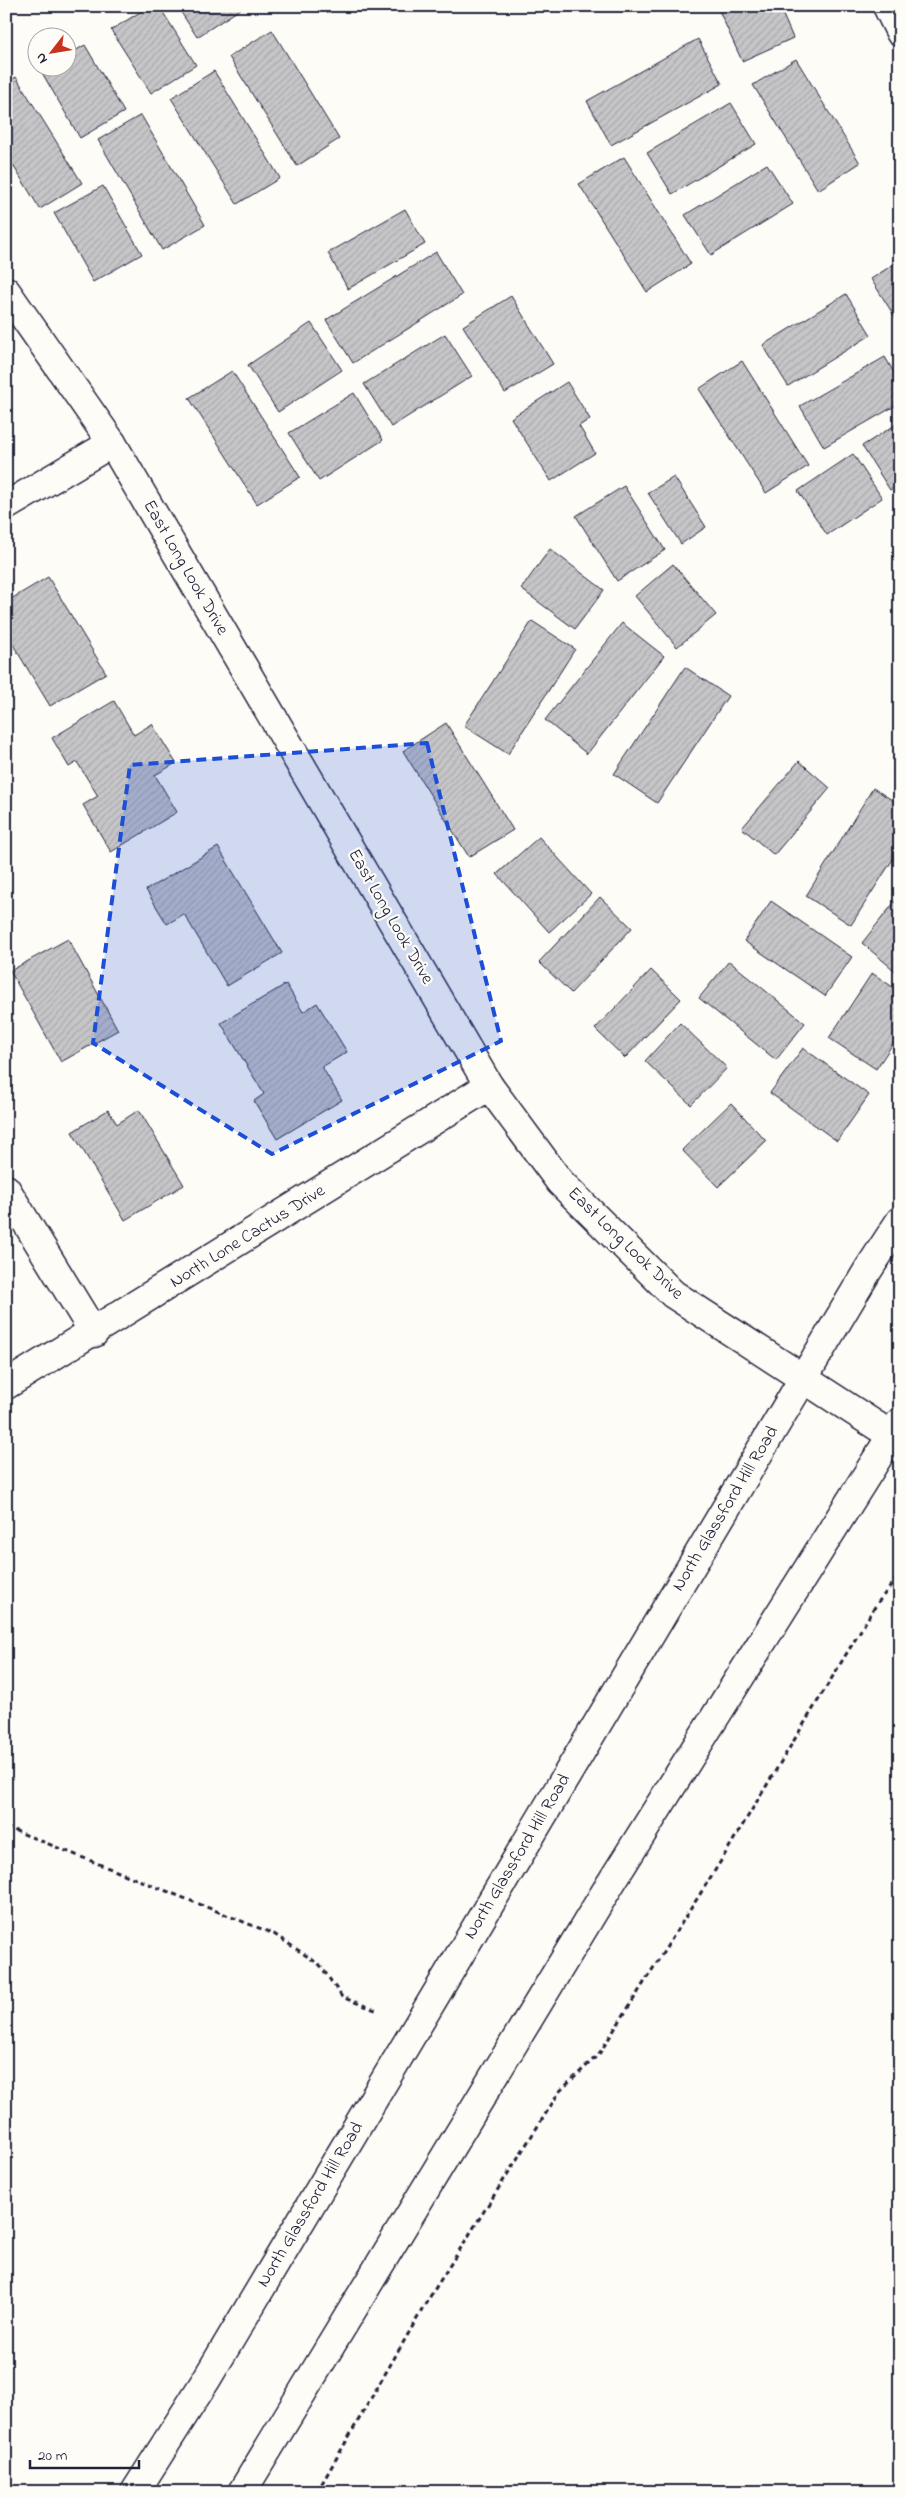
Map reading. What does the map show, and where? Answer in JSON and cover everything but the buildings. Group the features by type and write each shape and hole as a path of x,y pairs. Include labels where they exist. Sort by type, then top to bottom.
{"main road":[{"path":"887,6 900,32"},
{"name":"East Long Look Drive","path":"6,292 112,443 489,1086 560,1182 673,1294 804,1379 897,1433"},
{"path":"6,506 112,443"},
{"name":"North Lone Cactus Drive","path":"6,1386 489,1086"},
{"path":"6,1189 94,1333"},
{"name":"North Glassford Hill Road","path":"135,2492 206,2380 868,1270 900,1221"},
{"path":"242,2492 609,1886 897,1433"}],"path":[{"path":"317,2492 426,2303 560,2091 600,2054 876,1606 900,1574"},
{"path":"6,1827 274,1934 320,1965 342,1997 378,2011"}],"highlighted area":[{"path":"427,743 501,1041 272,1154 93,1043 130,765"}]}
